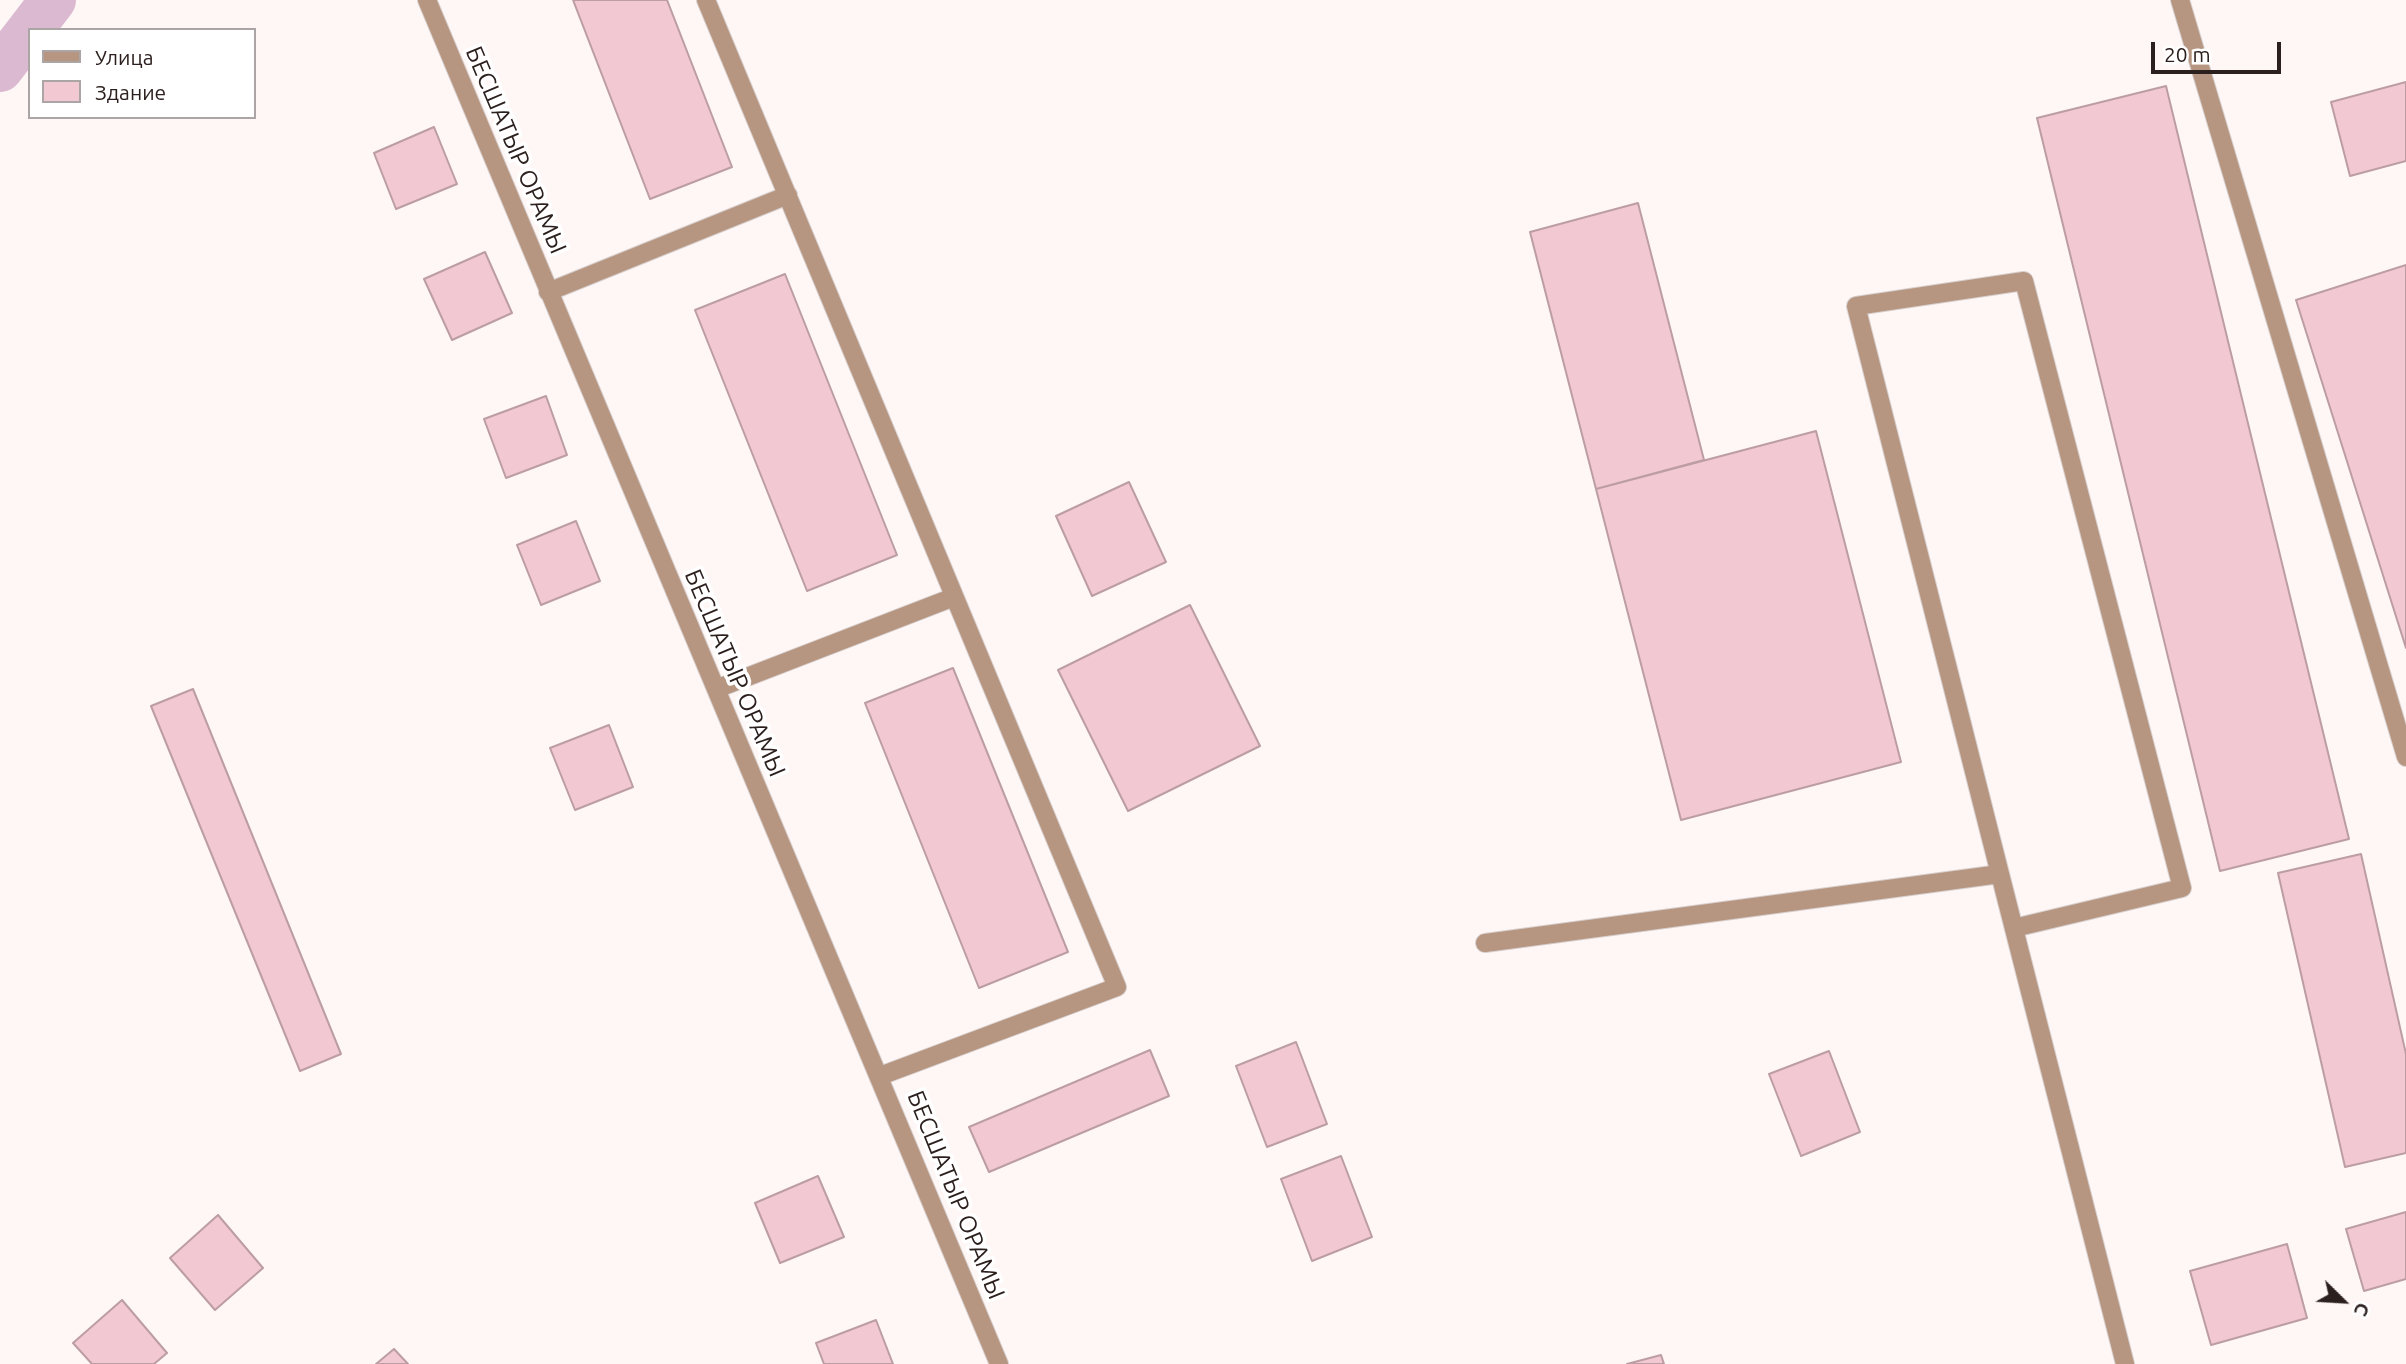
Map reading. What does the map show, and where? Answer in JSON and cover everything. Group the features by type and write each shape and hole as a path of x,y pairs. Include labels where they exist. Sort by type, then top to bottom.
{"street":[{"name":"БЕСШАТЫР ОРАМЫ","path":"427,0 999,1364"},
{"path":"706,0 1117,986 880,1076"},
{"path":"2180,0 2406,757"},
{"path":"548,292 788,195"},
{"path":"2014,928 2182,888 2024,281 1856,306 2000,874 2125,1364"},
{"path":"716,690 954,597"},
{"path":"1485,943 2000,874"}],"building":[{"path":"573,0 667,0 732,167 650,199"},
{"path":"2406,82 2406,161 2350,176 2331,102"},
{"path":"2166,86 2349,839 2220,871 2037,118"},
{"path":"434,127 457,184 396,209 374,153"},
{"path":"1638,203 1704,460 1596,489 1530,232"},
{"path":"485,252 512,313 452,340 424,279"},
{"path":"2406,265 2406,648 2296,300"},
{"path":"785,274 897,555 807,591 695,310"},
{"path":"546,396 567,455 506,478 484,419"},
{"path":"1816,431 1901,762 1681,820 1596,489"},
{"path":"1129,482 1166,562 1092,596 1056,516"},
{"path":"576,521 600,581 541,605 517,545"},
{"path":"1190,605 1260,746 1128,811 1058,670"},
{"path":"953,668 1068,952 979,988 865,703"},
{"path":"193,689 341,1054 300,1071 151,706"},
{"path":"609,725 633,787 575,810 550,748"},
{"path":"2361,854 2406,1054 2406,1153 2345,1167 2278,873"},
{"path":"1296,1042 1327,1124 1267,1147 1236,1066"},
{"path":"1150,1050 1169,1096 989,1172 969,1127"},
{"path":"1829,1051 1860,1132 1801,1156 1769,1074"},
{"path":"1341,1156 1372,1237 1312,1261 1281,1179"},
{"path":"818,1176 844,1237 780,1263 755,1203"},
{"path":"2406,1212 2406,1279 2364,1291 2346,1229"},
{"path":"218,1215 263,1268 215,1310 170,1258"},
{"path":"2287,1244 2307,1318 2211,1345 2190,1271"},
{"path":"122,1300 167,1353 154,1364 92,1364 73,1343"},
{"path":"876,1320 893,1364 824,1364 816,1343"},
{"path":"394,1349 408,1364 376,1364"},
{"path":"1661,1355 1664,1364 1627,1364"}],"waterway":[{"path":"32,28 53,0"},
{"path":"0,69 28,33"}]}
